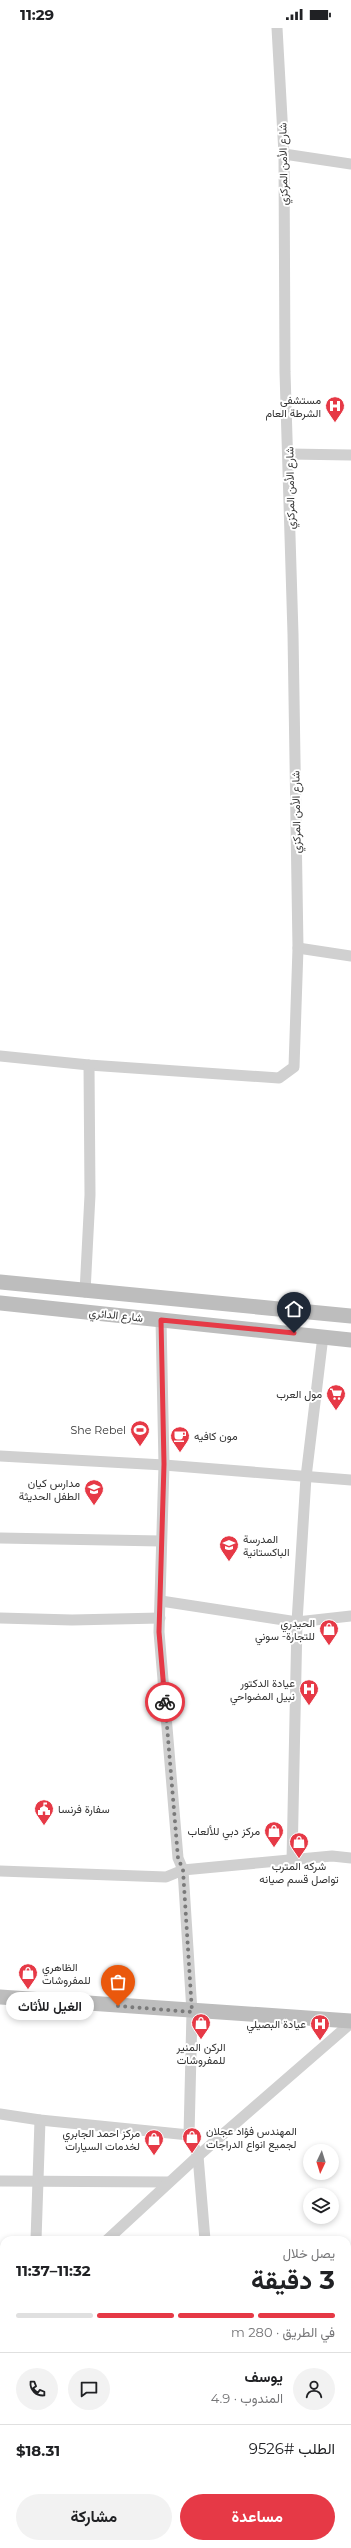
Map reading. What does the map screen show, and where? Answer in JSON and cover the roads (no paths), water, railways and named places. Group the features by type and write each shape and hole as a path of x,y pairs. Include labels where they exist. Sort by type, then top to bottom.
{"main road":[{"name":"شارع الدائري","path":"0,1282 85,1292 351,1316"},
{"name":"شارع الدائري","path":"0,1303 351,1340"},
{"path":"0,1997 192,2012 351,2022"}],"street":[{"name":"شارع الأمن المركزي","path":"89,1065 279,1078 294,1067 298,948 289,454 285,372 284,154 277,28"},
{"path":"284,154 351,164"},
{"path":"289,454 351,455"},
{"path":"298,948 351,956"},
{"path":"0,1056 89,1065 90,1195 85,1292"},
{"path":"161,1320 164,1464 160,1618 178,1858 183,1870 192,2012 189,2135 198,2156 205,2236"},
{"path":"292,1861 297,1622 306,1477 323,1336"},
{"path":"0,1456 164,1464 351,1480"},
{"path":"0,1538 161,1541"},
{"path":"161,1601 297,1622 351,1616"},
{"path":"0,1618 72,1620 160,1618"},
{"path":"0,1871 166,1877 183,1870 292,1861 332,1856 351,1858"},
{"path":"111,2236 198,2156 351,2022"},
{"path":"0,2114 40,2120 189,2135"},
{"path":"36,2236 40,2120"},
{"path":"0,2181 169,2182"}],"place":[{"name":"مستشفى الشرطة العام","path":"335,423"},
{"name":"مول العرب","path":"336,1411"},
{"name":"She Rebel","path":"140,1447"},
{"name":"مون كافيه","path":"180,1453"},
{"name":"مدارس كيان الطفل الحديثة","path":"94,1506"},
{"name":"المدرسة الباكستانية","path":"229,1562"},
{"name":"الحيدري للتجارة- سوني","path":"329,1646"},
{"name":"عيادة الدكتور نبيل المضواحي","path":"309,1706"},
{"name":"سفارة فرنسا","path":"44,1826"},
{"name":"مركز دبي للألعاب","path":"274,1848"},
{"name":"شركه المترب تواصل قسم صيانه","path":"299,1859"},
{"name":"الظاهري للمفروشات","path":"28,1990"},
{"name":"الغيل للأثاث","path":"118,2006"},
{"name":"الركن المنير للمفروشات","path":"201,2040"},
{"name":"عيادة البصيلي","path":"320,2041"},
{"name":"المهندس فؤاد عجلان لجميع انواع الدراجات","path":"192,2154"},
{"name":"مركز احمد الجابري لخدمات السيارات","path":"154,2156"}]}
